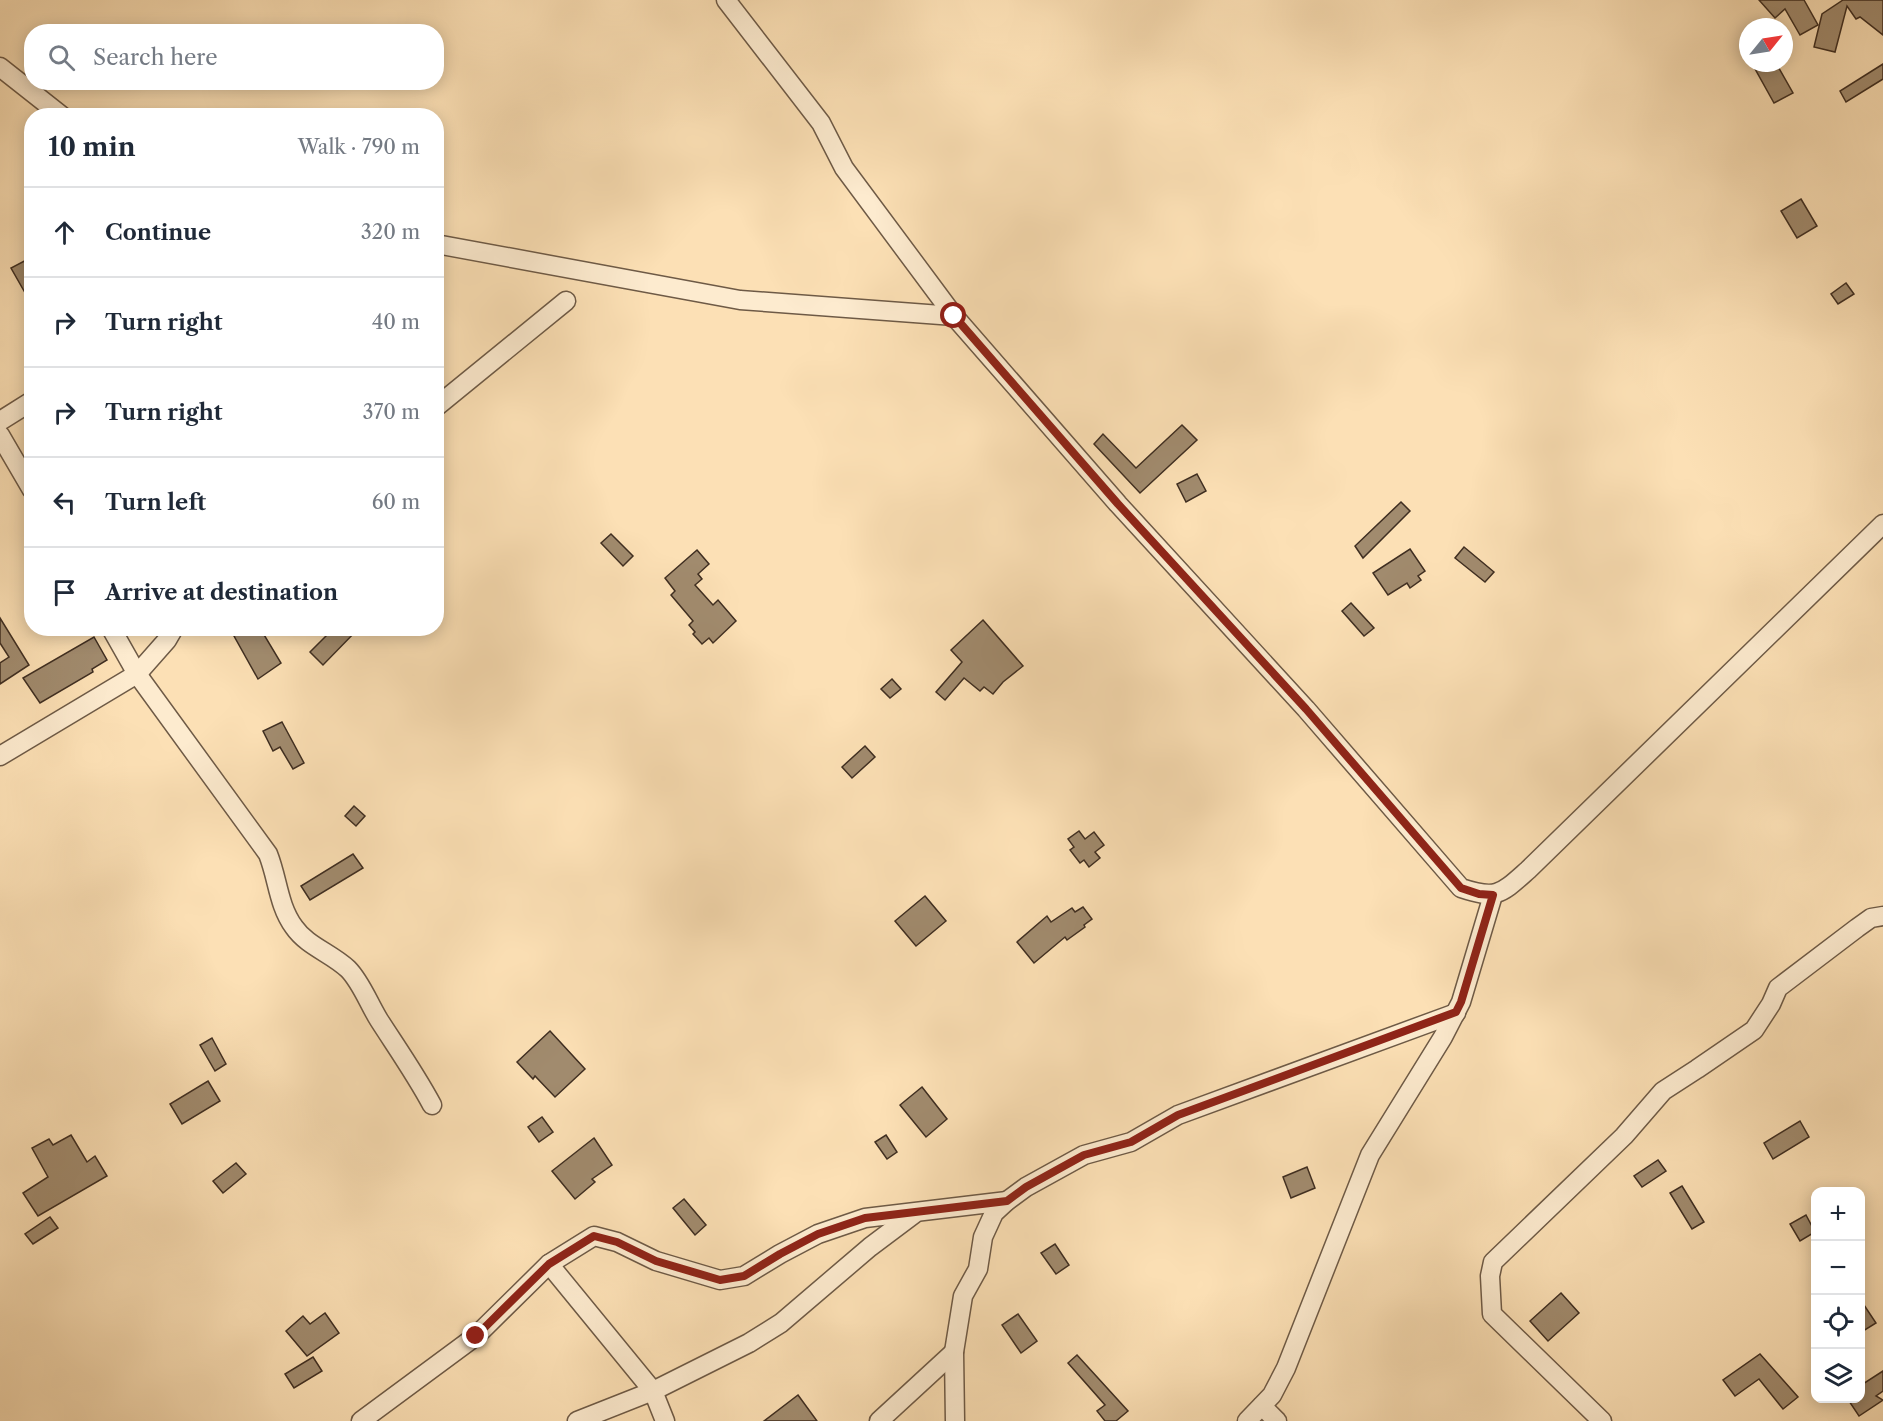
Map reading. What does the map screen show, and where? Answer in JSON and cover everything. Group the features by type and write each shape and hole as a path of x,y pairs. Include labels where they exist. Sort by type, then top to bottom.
{"street":[{"path":"726,0 821,123 844,168 954,316 1118,504 1306,709 1461,888 1479,894 1493,895 1510,886 1883,524"},
{"path":"0,67 24,86"},
{"path":"29,90 52,108"},
{"path":"444,245 740,300 954,316"},
{"path":"444,400 566,301"},
{"path":"0,421 24,406"},
{"path":"0,435 24,476"},
{"path":"116,636 137,674 268,854 275,871 277,892 294,928 307,941 329,953 349,970 418,1078 432,1106"},
{"path":"0,756 137,674 169,636"},
{"path":"1247,1421 1272,1395 1286,1368 1370,1155 1443,1037 1461,1002 1493,895"},
{"path":"1602,1421 1492,1314 1490,1276 1492,1262 1624,1136 1663,1091 1754,1030 1771,1004 1778,988 1871,918 1883,916"},
{"path":"955,1421 954,1352 963,1296 978,1269 983,1237 994,1213 1007,1201 1026,1187 1084,1155 1131,1142 1178,1115 1456,1012"},
{"path":"361,1421 476,1336 549,1264 594,1236 617,1242 656,1261 720,1280 744,1276 818,1234 865,1218 1007,1201"},
{"path":"577,1421 653,1391 749,1343 781,1323 870,1247 916,1213"},
{"path":"549,1264 653,1391 665,1421"},
{"path":"879,1421 954,1352"},
{"path":"1262,1406 1277,1421"}],"building":[{"path":"1759,0 1804,0 1818,25 1800,35 1793,23 1793,18 1790,18 1785,9 1775,18"},
{"path":"1843,0 1883,0 1883,35 1860,17 1856,19 1847,6 1835,52 1814,47 1822,14"},
{"path":"1883,64 1883,79 1846,102 1840,91"},
{"path":"1757,72 1781,72 1793,93 1774,103"},
{"path":"1801,199 1817,226 1797,238 1781,211"},
{"path":"24,261 24,291 11,268"},
{"path":"1846,283 1854,294 1838,304 1831,294"},
{"path":"1182,425 1197,440 1140,493 1094,444 1103,434 1136,468"},
{"path":"1197,474 1206,491 1186,502 1177,484"},
{"path":"1401,502 1410,511 1363,558 1355,546"},
{"path":"611,534 633,556 623,566 601,543"},
{"path":"1464,547 1494,572 1485,582 1455,558"},
{"path":"1410,549 1425,571 1418,576 1421,580 1410,588 1407,583 1388,595 1373,573"},
{"path":"697,550 709,564 698,574 702,579 695,585 713,605 718,600 736,621 713,643 709,638 702,644 693,634 695,632 689,625 693,621 671,595 675,591 665,578"},
{"path":"1351,603 1374,628 1364,636 1342,611"},
{"path":"0,618 29,665 0,684 0,663 9,657 0,643"},
{"path":"983,620 1023,666 1003,682 993,694 984,687 980,691 964,678 945,700 936,692 962,662 951,650"},
{"path":"234,636 265,636 281,663 258,679"},
{"path":"326,636 351,636 323,665 310,652"},
{"path":"94,637 107,660 92,669 93,672 40,703 23,678"},
{"path":"892,679 901,689 890,698 881,689"},
{"path":"282,722 304,763 293,769 280,747 273,751 263,731"},
{"path":"865,746 875,757 852,778 842,767"},
{"path":"354,806 365,816 356,826 345,816"},
{"path":"1079,831 1085,839 1094,832 1104,845 1095,852 1100,858 1089,867 1084,860 1080,863 1070,850 1074,847 1068,839"},
{"path":"353,854 363,868 310,900 301,886"},
{"path":"925,896 946,921 916,946 895,921"},
{"path":"1083,907 1092,919 1084,925 1085,927 1067,940 1065,937 1034,963 1017,942 1047,916 1051,922 1072,908 1075,912"},
{"path":"550,1031 585,1069 555,1097 535,1076 533,1079 517,1062"},
{"path":"212,1038 226,1064 215,1071 200,1045"},
{"path":"208,1081 220,1101 182,1124 170,1104"},
{"path":"922,1087 947,1119 926,1137 900,1105"},
{"path":"542,1117 553,1132 539,1142 528,1127"},
{"path":"1800,1121 1809,1137 1773,1159 1764,1143"},
{"path":"71,1135 87,1162 95,1156 107,1176 38,1216 23,1193 48,1177 32,1148 49,1139 53,1145"},
{"path":"886,1135 897,1152 887,1159 875,1142"},
{"path":"594,1138 612,1165 592,1179 595,1182 575,1199 552,1171"},
{"path":"1658,1160 1666,1171 1642,1187 1634,1176"},
{"path":"236,1163 246,1174 223,1193 213,1181"},
{"path":"1307,1167 1315,1188 1291,1198 1283,1177"},
{"path":"1682,1186 1704,1222 1692,1229 1670,1193"},
{"path":"684,1199 706,1225 695,1235 673,1208"},
{"path":"1806,1215 1811,1224 1811,1234 1800,1241 1790,1224"},
{"path":"50,1217 58,1228 33,1244 25,1234"},
{"path":"1055,1244 1069,1265 1056,1274 1041,1253"},
{"path":"1561,1293 1579,1313 1548,1341 1530,1321"},
{"path":"1865,1306 1876,1323 1865,1330"},
{"path":"325,1313 339,1333 307,1356 286,1331 303,1316 310,1324"},
{"path":"1018,1314 1037,1341 1021,1353 1002,1325"},
{"path":"1760,1354 1798,1397 1783,1409 1759,1379 1735,1396 1723,1380"},
{"path":"1077,1355 1128,1411 1116,1421 1105,1421 1097,1411 1105,1405 1068,1363"},
{"path":"313,1357 322,1371 294,1388 285,1374"},
{"path":"1883,1371 1883,1391 1876,1396 1883,1400 1859,1416 1850,1403 1865,1403 1865,1383"},
{"path":"798,1395 817,1421 764,1421"}],"route":[{"path":"476,1336 549,1264 594,1236 617,1242 656,1261 692,1273 720,1280 744,1276 818,1234 865,1218 1007,1201 1026,1187 1084,1155 1131,1142 1178,1115 1456,1012 1461,1002 1493,895 1479,894 1461,888 1306,709 1118,504 954,316"}]}
